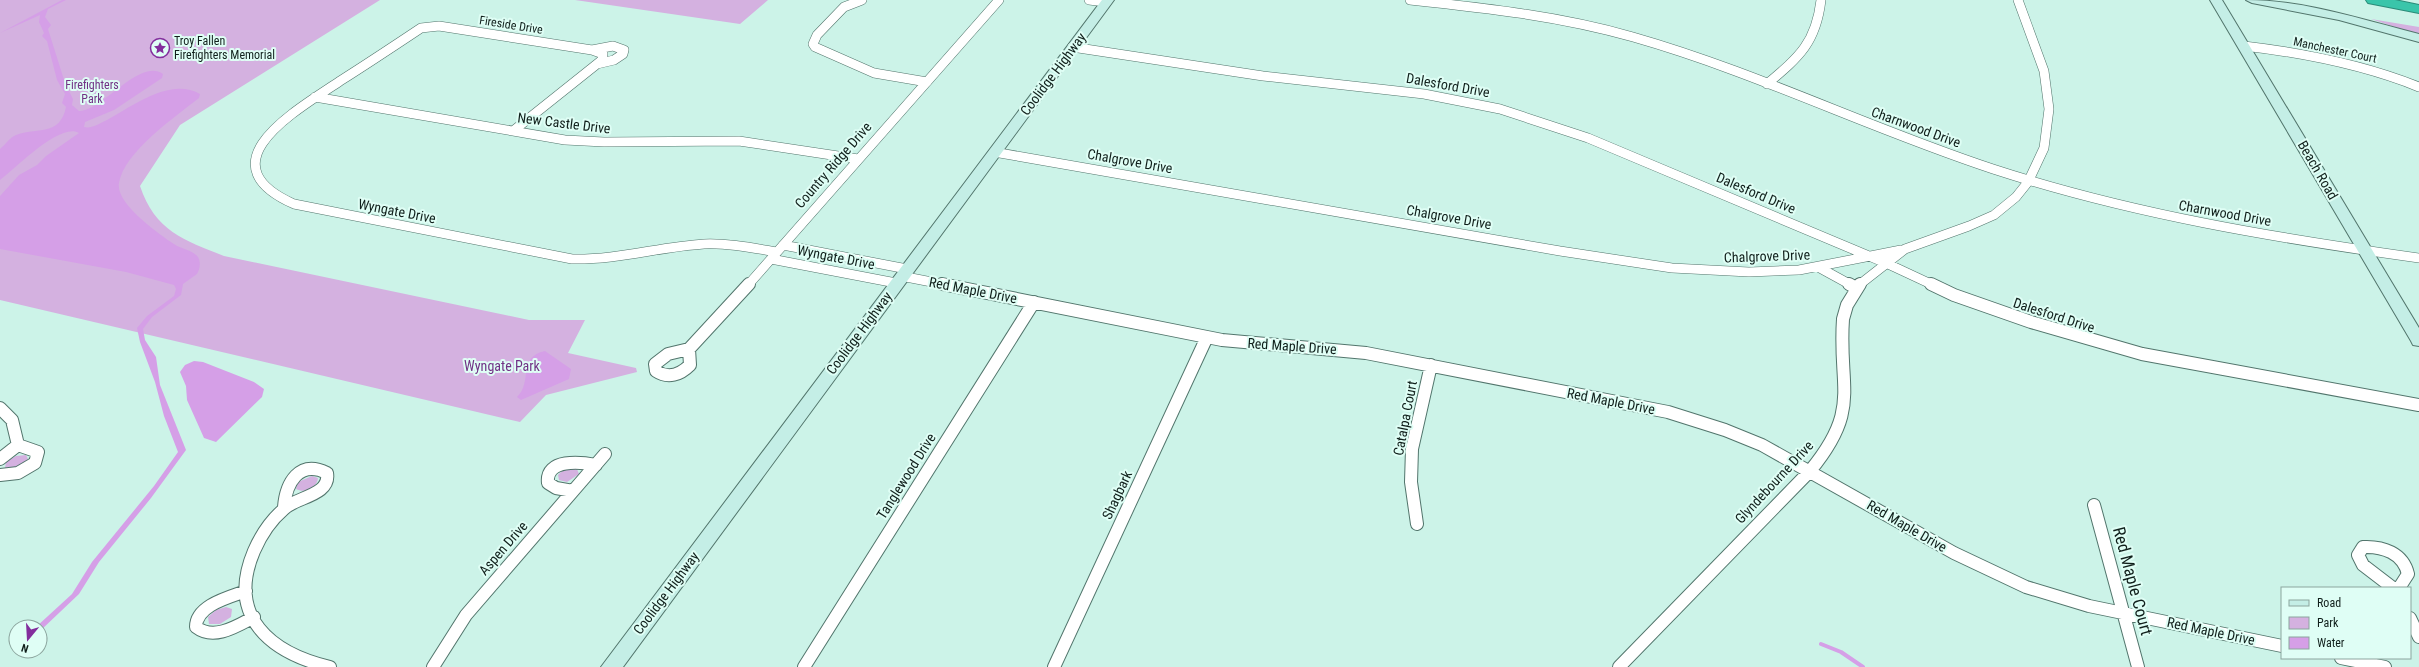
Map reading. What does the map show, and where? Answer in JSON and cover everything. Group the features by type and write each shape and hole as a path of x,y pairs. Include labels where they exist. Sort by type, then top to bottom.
{"highway":[{"path":"2373,0 2419,9"}],"street":[{"path":"862,0 842,4 817,35 813,44 815,47 874,73 927,82"},
{"name":"Country Ridge Drive","path":"689,349 777,252 999,0"},
{"path":"1089,0 1107,1"},
{"name":"Charnwood Drive","path":"1410,0 1522,13 1602,29 1687,54 1927,147 2030,181 2125,207 2198,224 2419,258"},
{"path":"1767,84 1810,44 1818,27 1821,0"},
{"name":"Glyndebourne Drive","path":"1618,667 1810,470 1830,446 1841,421 1846,394 1842,324 1849,300 1856,288 1888,264 1901,250 1992,216 2012,201 2030,181 2042,155 2046,137 2048,100 2044,71 2018,0"},
{"name":"Beach Road","path":"2216,0 2419,341"},
{"path":"2252,0 2340,17 2419,38"},
{"name":"Coolidge Highway","path":"611,667 1107,1"},
{"name":"Fireside Drive","path":"425,27 439,26 592,50 612,46 624,50 623,54 618,58 596,64 513,131"},
{"name":"Wyngate Drive","path":"425,27 414,31 315,97 275,127 258,148 254,163 255,172 261,185 275,196 294,204 572,259 616,258 707,244 736,245 901,276"},
{"name":"Manchester Court","path":"2244,46 2338,60 2419,86"},
{"name":"Dalesford Drive","path":"1072,47 1263,76 1424,94 1500,109 1588,138 1888,264 1909,276 1990,308 2117,348 2228,371 2419,405"},
{"path":"592,50 600,52 604,56 596,64"},
{"name":"New Castle Drive","path":"315,97 596,144 636,144 695,140 757,143 858,159"},
{"name":"Chalgrove Drive","path":"994,152 1650,265 1729,272 1820,268 1867,255 1901,250"},
{"name":"Wyngate Drive","path":"777,252 901,276"},
{"path":"1820,268 1856,288"},
{"name":"Red Maple Drive","path":"901,276 1207,337 1272,346 1346,350 1431,365 1668,412 1744,437 1810,470 1954,553 2005,578 2068,601 2281,646"},
{"name":"Tanglewood Drive","path":"804,667 1034,302"},
{"name":"Shagbark","path":"1054,667 1207,337"},
{"name":"Catalpa Court","path":"1417,524 1411,482 1412,449 1431,365"},
{"path":"0,408 12,420 18,446"},
{"path":"0,459 18,446"},
{"path":"0,475 17,474 31,466 38,459 38,452 18,446"},
{"name":"Aspen Drive","path":"434,667 466,615 573,492 600,459 571,461 559,465 552,471 548,477 548,483 556,488 573,492"},
{"name":"Red Maple Court","path":"2094,504 2138,667"},
{"path":"284,507 261,537 254,552 248,569 246,591 248,604 262,632 283,651 298,658 330,667"},
{"path":"2392,587 2363,564 2358,555 2363,547 2376,547 2386,550 2405,564 2408,574 2400,587"},
{"path":"246,591 207,608 196,621 196,627 206,633 214,633 254,617"},
{"path":"2411,620 2419,637"},
{"path":"2346,659 2385,667"}],"green space":[{"name":"Firefighters Park","path":"0,0 380,0 180,125 140,186 146,201 154,214 163,224 184,239 224,256 529,320 585,320 568,353 636,368 637,372 546,395 520,422 0,300"},
{"path":"575,0 768,0 740,24"},
{"path":"2371,19 2419,27 2419,35"},
{"path":"26,455 28,459 18,467 5,468 6,462 16,456"},
{"path":"564,469 577,469 579,474 567,482 559,480 558,475"},
{"path":"312,476 318,478 313,487 303,491 296,489 298,482"},
{"path":"226,607 232,609 231,617 220,624 209,624 208,617 216,610"}],"water":[{"path":"62,0 66,0 48,9 45,17 51,25 48,29 65,83 73,99 72,105 79,111 88,109 132,78 143,73 154,71 163,74 162,78 114,110 85,122 84,127 96,125 152,95 164,91 176,89 188,90 200,94 199,98 164,125 140,147 130,159 123,171 119,183 120,191 124,200 139,217 177,246 196,255 200,261 197,274 183,284 181,295 152,317 143,329 145,340 156,357 160,385 186,450 151,498 99,562 79,594 48,623 48,619 45,619 72,594 92,562 154,486 178,452 164,416 155,382 140,342 137,328 147,316 174,296 176,289 174,285 126,272 0,249 0,196 19,175 37,165 46,156 79,133 71,131 50,140 38,148 0,180 0,149 9,139 16,135 53,127 63,116 66,107 62,103 65,94 57,80 47,41 42,36 44,33 39,22 40,15 0,33"},
{"path":"545,351 571,369 569,379 521,400 517,397 522,391 528,364 536,354"},
{"path":"194,361 203,362 254,382 264,389 262,397 216,442 204,438 187,400 186,386 180,372 185,365"}],"waterway":[{"path":"1821,644 1841,652 1863,667"}],"place":[{"name":"Troy Fallen Firefighters Memorial","path":"160,48"}],"park label":[{"name":"Wyngate Park","path":"502,366"}]}
